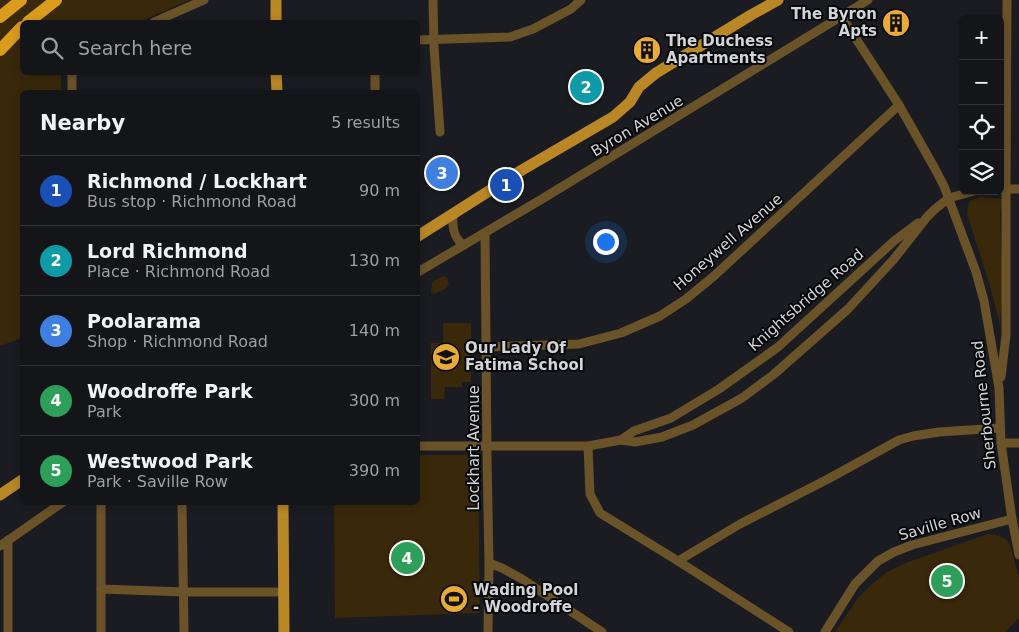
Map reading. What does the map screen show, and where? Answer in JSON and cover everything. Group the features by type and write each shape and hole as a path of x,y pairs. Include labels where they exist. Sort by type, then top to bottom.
{"highway":[{"path":"0,17 21,0"},
{"path":"31,20 56,0"},
{"path":"0,50 20,30"}],"main road":[{"path":"276,0 276,20"},
{"path":"420,235 522,170 613,117 630,102 639,87 656,73 751,14 778,0"},
{"path":"276,75 276,90"},
{"path":"0,495 20,481"},
{"path":"283,505 284,632"}],"street":[{"path":"159,20 204,0"},
{"path":"433,0 440,132"},
{"name":"Byron Avenue","path":"420,271 485,234 868,0"},
{"path":"999,388 1006,335 1004,192 1006,174 1008,0"},
{"path":"420,40 510,36 533,29 571,10 580,2"},
{"name":"Sherbourne Road","path":"842,17 899,105 944,186 976,272 984,301 999,388 1001,442 1019,555"},
{"path":"72,75 72,90"},
{"path":"375,75 375,90"},
{"name":"Honeywell Avenue","path":"487,347 579,344 622,333 660,316 686,299 714,276 899,105"},
{"path":"1004,192 1019,189"},
{"path":"949,198 960,195"},
{"name":"Knightsbridge Road","path":"621,440 634,431 671,418 719,389 778,347 894,240 927,217 949,198"},
{"path":"453,214 453,229 464,245"},
{"name":"Knightsbridge Road","path":"420,446 588,446 621,440 635,442 662,437 693,425 742,398 773,375 848,308 894,260 927,217"},
{"name":"Lockhart Avenue","path":"485,234 486,446 489,563 488,632"},
{"path":"678,561 740,524 899,440 938,432 1000,428"},
{"path":"1001,442 1019,443"},
{"path":"588,446 590,494 600,513 789,632"},
{"path":"0,546 59,505"},
{"path":"101,505 101,632"},
{"path":"182,505 184,632"},
{"name":"Saville Row","path":"825,632 855,584 878,561 912,545 1012,519"},
{"path":"8,540 8,632"},
{"path":"489,563 522,579 602,632"},
{"path":"101,589 184,592 284,592"}],"shaded area":[{"path":"0,0 189,0 144,20 20,20 20,75 61,75 61,90 20,90 20,339 0,346"},
{"path":"980,197 1002,199 1000,213 1003,287 1000,324 967,214 969,201"},
{"path":"444,276 449,284 445,289 434,294 431,293 432,283"},
{"path":"443,323 471,323 471,382 462,382 462,387 445,387 444,399 431,399 431,343 443,343"},
{"path":"420,455 474,455 478,462 480,613 335,618 334,505 420,505"},
{"path":"988,534 1000,536 1010,544 1019,578 1019,618 1005,632 835,632 858,598 887,572 908,562"}],"water":[{"name":"Wading Pool - Woodroffe","path":"462,587 462,610 446,610 446,588"}],"place":[{"name":"The Byron Apts","path":"896,23"},
{"name":"The Duchess Apartments","path":"647,50"},
{"name":"Lord Richmond","path":"586,87"},
{"name":"Poolarama","path":"442,173"},
{"name":"Richmond / Lockhart","path":"506,185"},
{"name":"Our Lady Of Fatima School","path":"446,357"},
{"name":"Woodroffe Park","path":"407,558"},
{"name":"Westwood Park","path":"947,581"},
{"name":"Wading Pool - Woodroffe","path":"454,599"}]}
